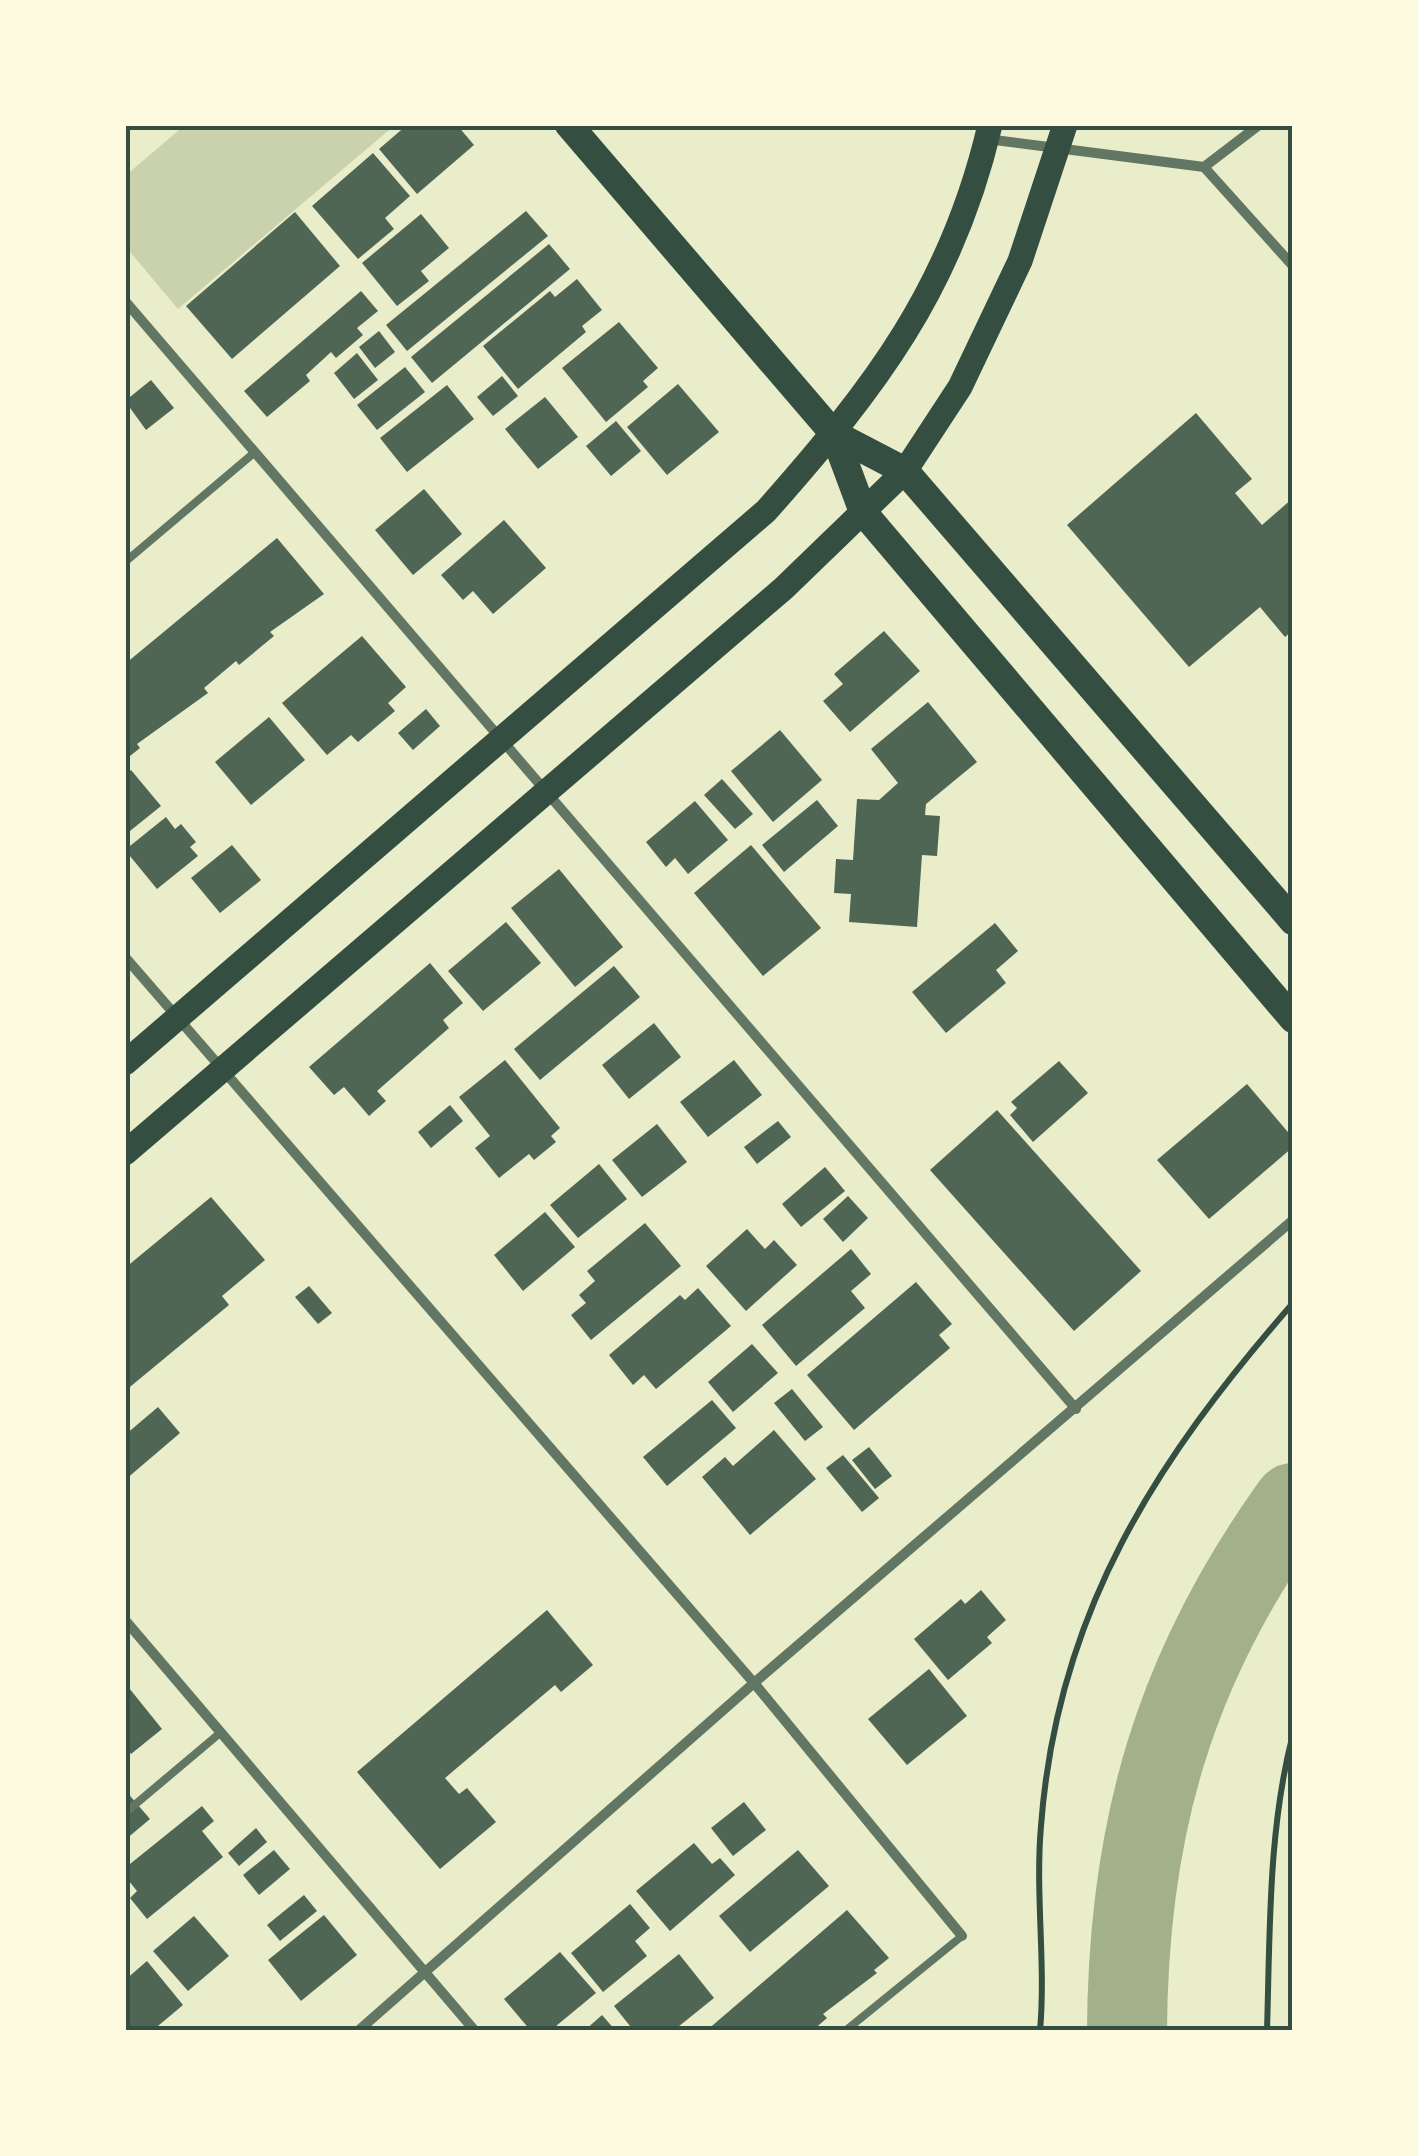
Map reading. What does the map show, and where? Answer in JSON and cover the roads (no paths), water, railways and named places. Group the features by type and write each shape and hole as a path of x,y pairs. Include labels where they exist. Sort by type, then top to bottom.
{"highway":[{"path":"568,125 834,434 864,512 1293,1019"},
{"path":"834,434 905,471 1293,921"}],"main road":[{"path":"125,1063 766,511 834,434 895,354 945,266 989,132"},
{"path":"125,1152 548,794 784,588 905,471 960,387 1020,261 1062,136"}],"street":[{"path":"1204,167 1259,125"},
{"path":"989,132 1062,136 1204,167 1293,266"},
{"path":"125,301 1076,1409"},
{"path":"125,957 754,1682 962,1936"},
{"path":"358,2031 754,1682 1293,1220"},
{"path":"125,1620 475,2031"}],"lane":[{"path":"125,562 255,452"},
{"path":"125,1813 220,1733"},
{"path":"845,2031 962,1936"}],"waterway":[{"path":"1127,2031 1137,1886 1166,1753 1188,1689 1217,1627 1293,1503"}]}
